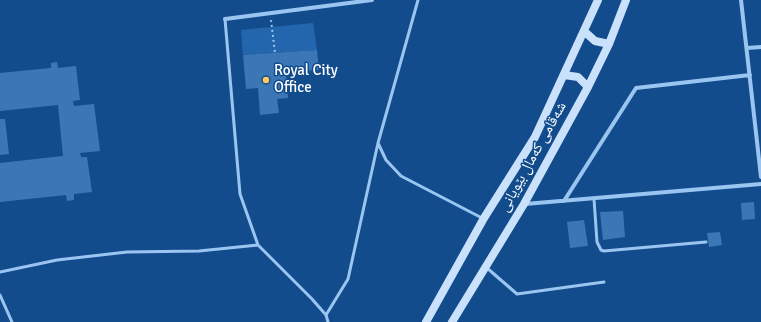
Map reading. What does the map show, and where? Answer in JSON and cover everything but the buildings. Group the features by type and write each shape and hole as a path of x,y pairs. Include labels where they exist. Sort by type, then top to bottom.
{"main road":[{"name":"شەقامی کەمال بێویانی","path":"426,322 484,218 535,137 598,0"},
{"name":"شەقامی کەمال بێویانی","path":"452,322 524,204 588,87 609,44 626,0"},
{"path":"584,31 595,41 609,44"},
{"path":"564,75 578,77 588,87"}],"street":[{"path":"225,19 372,0"},
{"path":"741,0 761,177"},
{"path":"747,48 761,47"},
{"path":"564,201 636,88 750,75"},
{"path":"524,204 761,184"}],"lane":[{"path":"326,315 348,279 378,143 418,0"},
{"path":"225,19 240,194 258,245 326,315 328,322"},
{"path":"378,143 386,160 401,176 484,218"},
{"path":"594,199 597,242 601,250 604,252 706,242"},
{"path":"0,272 57,260 127,252 199,251 258,245"},
{"path":"486,267 518,294 604,282"},
{"path":"0,295 12,322"}],"path":[{"path":"270,13 275,53"}],"shaded area":[{"path":"313,23 317,50 243,55 241,30"}],"place":[{"name":"Royal City Office","path":"266,80"}]}
